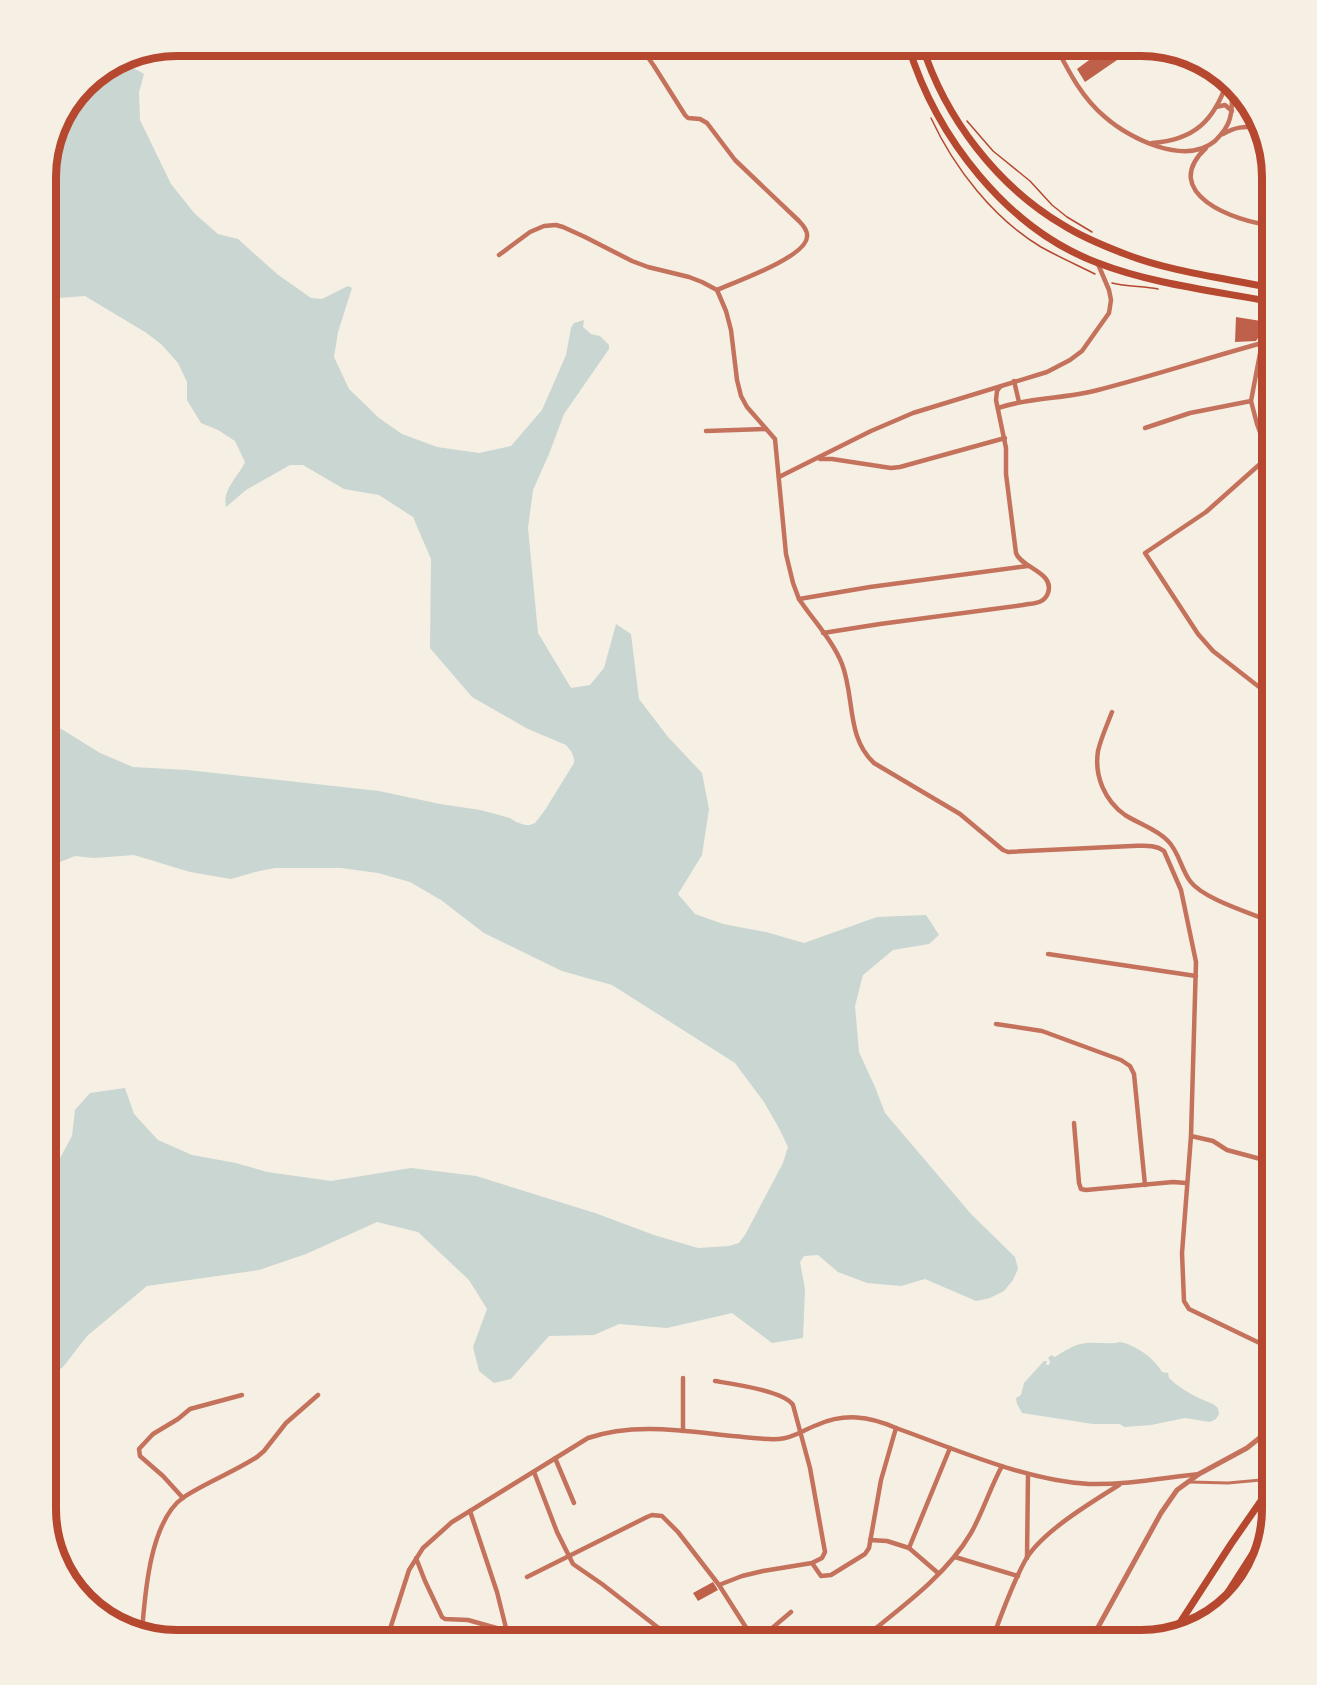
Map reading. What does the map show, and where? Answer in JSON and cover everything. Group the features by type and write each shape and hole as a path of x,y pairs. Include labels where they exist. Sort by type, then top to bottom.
{"main road":[{"path":"913,56 943,123 956,145 991,189 1011,209 1045,236 1098,264 1176,284 1262,300"},
{"path":"927,56 943,96 968,137 1003,178 1054,220 1126,255 1179,269 1262,286"},
{"path":"1180,1622 1262,1499"},
{"path":"1229,1591 1252,1555"}],"street":[{"path":"647,56 685,115 706,123 735,160 803,226 806,232 805,243 795,255 717,290"},
{"path":"1061,56 1092,105 1118,128 1164,148 1186,152 1209,145"},
{"path":"1150,143 1182,138 1197,130 1216,107 1224,89"},
{"path":"1221,135 1232,111 1231,96"},
{"path":"1216,107 1225,105 1232,111"},
{"path":"1251,127 1235,128 1221,135 1209,145 1196,159 1190,173 1191,182 1197,194 1214,206 1239,219 1262,224"},
{"path":"1182,138 1181,145 1186,152"},
{"path":"499,255 530,232 544,226 556,225 632,261 689,277 717,290 731,330 741,396 747,407 775,440 786,554 795,590 836,651 843,667 856,739 867,757 960,814 1002,850 1016,853 1152,846 1164,851 1177,879 1195,951 1191,1136 1186,1183 1182,1276 1184,1301 1186,1306 1262,1344"},
{"path":"779,477 871,431 913,413 1047,372 1070,360 1082,351 1109,313 1111,300 1098,264"},
{"path":"998,408 1019,402 1060,398 1097,390 1262,343 1251,401 1262,437"},
{"path":"1014,381 1019,402"},
{"path":"823,633 1040,602 1048,594 1049,587 1043,576 1018,558 1016,553 1006,474 1005,438 995,395 1000,387"},
{"path":"1145,428 1190,414 1251,401"},
{"path":"706,431 766,429"},
{"path":"818,459 891,468 900,467 1005,438"},
{"path":"1262,464 1206,512 1145,553 1187,619 1213,651 1262,689"},
{"path":"799,599 870,586 1028,566"},
{"path":"1112,712 1098,750 1097,763 1098,776 1108,799 1125,815 1164,837 1198,889 1262,918"},
{"path":"1048,954 1196,976"},
{"path":"996,1024 1042,1031 1121,1060 1130,1066 1134,1074 1145,1185"},
{"path":"1074,1122 1081,1189 1186,1183"},
{"path":"1191,1136 1214,1141 1227,1150 1262,1157"},
{"path":"683,1377 683,1431"},
{"path":"716,1381 753,1388 788,1399 793,1405 810,1468 825,1552 822,1558 812,1563 763,1571 719,1585"},
{"path":"183,1498 143,1458 139,1449 153,1434 190,1409 242,1395"},
{"path":"143,1624 153,1552 167,1516 176,1504 257,1457 268,1447 286,1423 318,1395"},
{"path":"391,1626 409,1570 423,1548 438,1533 588,1438 609,1432 637,1429 683,1431 769,1440 800,1434 817,1425 847,1417 865,1418 877,1420 1028,1474 1086,1484 1122,1483 1199,1474"},
{"path":"812,1563 821,1576 831,1575 865,1554 869,1548 879,1486 896,1428"},
{"path":"1097,1630 1161,1513 1177,1490 1186,1482 1246,1448 1262,1436"},
{"path":"909,1548 950,1448"},
{"path":"555,1458 574,1503"},
{"path":"873,1630 903,1606 955,1557 972,1531 1002,1466"},
{"path":"534,1472 569,1557 577,1568 602,1584 661,1630"},
{"path":"1027,1558 1028,1474"},
{"path":"1186,1482 1228,1483 1262,1480"},
{"path":"996,1630 1027,1558 1052,1532 1122,1483"},
{"path":"470,1511 486,1556 507,1630"},
{"path":"527,1577 647,1517 658,1515 665,1518 698,1556 749,1630"},
{"path":"870,1540 887,1541 909,1548 938,1573"},
{"path":"955,1557 1018,1576"},
{"path":"416,1558 424,1581 442,1617 468,1620 503,1630"},
{"path":"768,1630 791,1611"}],"path":[{"path":"967,121 993,151 1030,181 1052,206 1067,218 1094,233"}],"shaded area":[{"path":"131,64 130,66 144,74 139,92 140,120 171,184 195,214 218,234 238,239 277,274 311,298 322,299 348,286 352,288 338,332 334,357 349,389 379,418 402,434 437,447 479,453 511,446 542,410 566,355 574,323 584,320 583,327 591,334 600,336 609,345 609,349 564,414 533,490 528,528 538,633 571,688 590,685 604,668 616,624 631,634 639,699 668,737 702,773 709,809 702,855 678,894 695,914 723,924 766,932 804,943 877,917 926,915 939,935 929,944 893,950 863,975 855,1006 859,1052 885,1113 971,1214 1015,1257 1018,1269 1004,1291 990,1298 976,1301 925,1279 901,1286 867,1283 838,1272 818,1255 804,1256 800,1262 805,1289 803,1338 772,1343 732,1313 667,1328 619,1324 594,1335 549,1336 511,1379 494,1383 479,1371 473,1347 487,1309 469,1280 418,1232 377,1222 306,1254 259,1270 147,1286 87,1336 63,1367 56,1372 56,1165 72,1136 75,1110 90,1093 125,1088 134,1114 158,1140 192,1155 236,1163 267,1172 331,1181 411,1168 476,1176 698,1248 739,1243 783,1163 788,1147 764,1102 735,1063 612,985 562,971 484,933 441,900 410,882 378,873 341,868 275,868 231,879 190,872 134,855 94,858 75,856 56,864 56,726 100,753 133,767 187,770 379,791 480,810 510,818 525,825 535,823 574,763 571,751 566,745 528,729 472,697 430,648 431,559 413,517 379,495 344,489 303,465 290,465 246,490 226,507 226,494 245,462 235,441 201,423 187,400 187,382 178,363 161,344 85,296 56,298 58,153 68,123 80,103 103,80"},
{"path":"1120,1342 1144,1353 1162,1372 1168,1373 1169,1378 1178,1386 1216,1406 1219,1414 1216,1419 1210,1422 1185,1418 1151,1425 1124,1427 1120,1424 1093,1424 1022,1413 1016,1398 1021,1395 1024,1383 1044,1361 1047,1361 1046,1365 1049,1365 1048,1358 1051,1355 1055,1357 1082,1344"}],"building":[{"path":"1095,56 1118,56 1120,58 1085,82 1077,69"},
{"path":"1236,317 1261,321 1256,341 1235,342"},
{"path":"713,1582 718,1590 698,1601 693,1593"}]}
